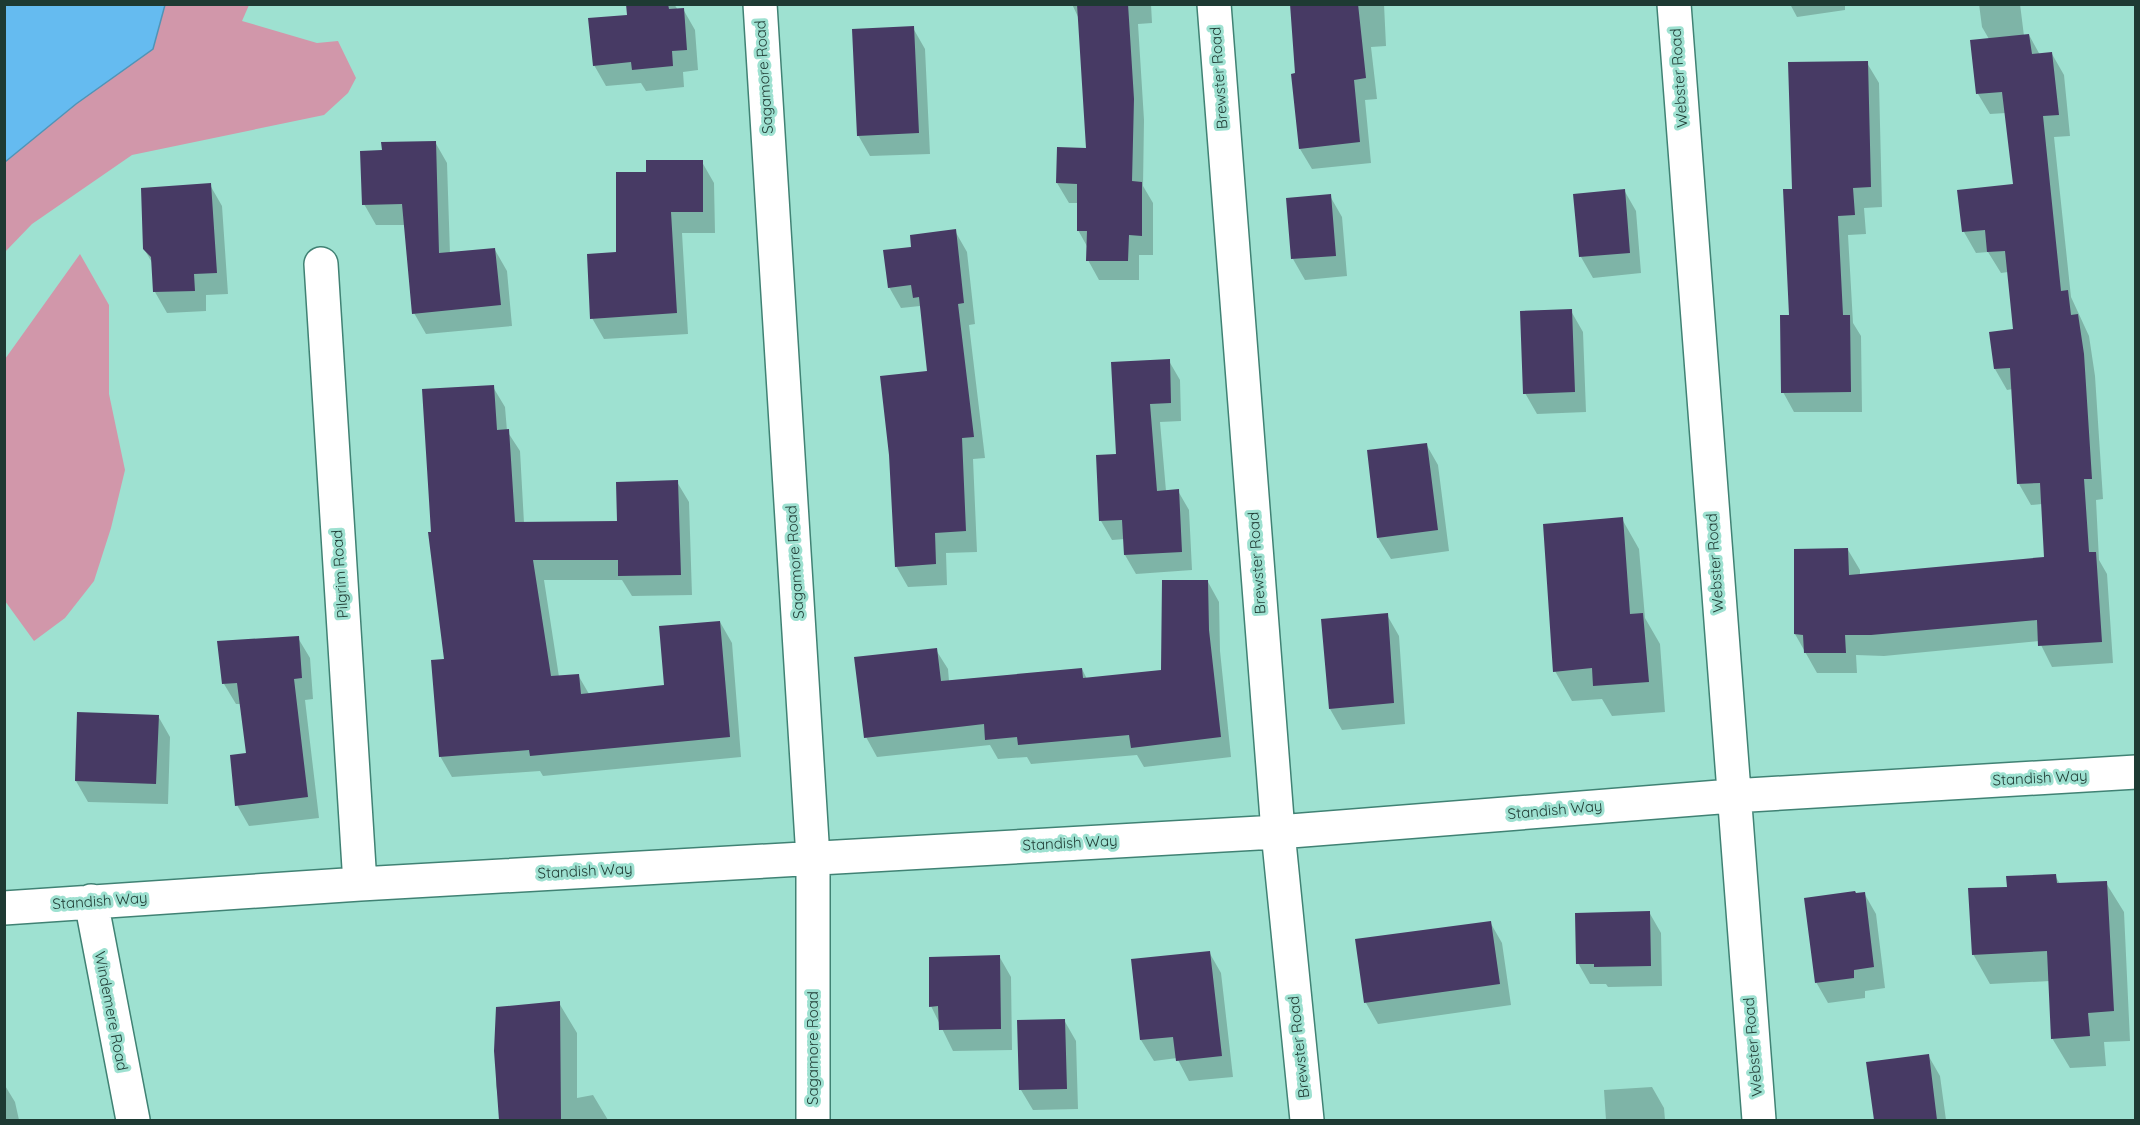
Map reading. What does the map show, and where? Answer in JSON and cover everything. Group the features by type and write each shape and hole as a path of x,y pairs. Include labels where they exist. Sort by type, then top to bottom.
{"street":[{"name":"Sagamore Road","path":"760,4 813,858 813,1120"},
{"name":"Brewster Road","path":"1214,4 1278,832 1307,1120"},
{"name":"Webster Road","path":"1674,4 1732,795 1759,1120"},
{"name":"Pilgrim Road","path":"321,264 360,884"},
{"name":"Standish Way","path":"4,908 360,884 1278,832 1732,795 2136,772"},
{"name":"Windemere Road","path":"91,901 133,1120"}],"shaded area":[{"path":"165,5 249,5 242,21 317,43 338,41 356,78 348,93 324,115 132,155 32,224 5,252 5,162 76,104 153,49"},
{"path":"80,254 109,305 109,394 125,470 111,528 94,581 65,618 34,641 5,601 5,359"}],"water":[{"path":"5,4 165,5 153,49 76,104 5,162"}],"building":[{"path":"626,4 668,4 669,9 684,8 687,50 672,51 673,66 632,70 631,62 593,66 588,18 627,15"},
{"path":"1077,4 1128,4 1134,99 1132,181 1142,182 1142,236 1129,235 1128,261 1086,261 1087,231 1077,231 1077,184 1056,183 1057,147 1086,148"},
{"path":"1290,4 1358,4 1366,78 1354,80 1360,142 1299,149 1291,74 1295,73"},
{"path":"914,26 919,133 857,136 852,29"},
{"path":"2029,34 2032,54 2052,52 2059,115 2043,116 2061,291 2068,290 2071,315 2078,314 2084,354 2092,479 2084,479 2089,552 2096,552 2102,642 2038,646 2037,620 1871,635 1845,635 1846,653 1804,653 1803,635 1794,634 1794,549 1848,548 1849,575 2044,557 2040,483 2017,484 2010,368 1994,369 1989,332 2013,329 2005,251 1987,252 1985,230 1962,232 1957,190 2013,184 2002,92 1976,94 1970,40"},
{"path":"1868,61 1871,187 1853,188 1855,215 1838,216 1843,315 1850,315 1851,392 1781,393 1780,315 1789,315 1783,189 1792,189 1788,62"},
{"path":"436,141 439,253 495,248 501,305 412,314 402,204 362,205 360,151 382,150 381,142"},
{"path":"646,160 703,160 703,212 671,212 677,313 590,319 587,254 616,252 616,172 646,172"},
{"path":"211,183 217,273 194,274 195,291 153,292 151,257 143,249 141,188"},
{"path":"1625,189 1630,253 1579,257 1573,194"},
{"path":"1331,194 1336,256 1291,259 1286,198"},
{"path":"956,229 964,303 958,304 974,437 962,438 966,531 935,533 936,564 895,567 889,455 880,376 927,371 919,297 913,298 911,285 888,288 883,250 911,247 910,235"},
{"path":"1572,309 1575,392 1523,394 1520,311"},
{"path":"1170,359 1171,403 1150,404 1157,491 1179,489 1182,552 1124,555 1122,520 1099,521 1096,455 1116,454 1111,362"},
{"path":"494,385 497,430 509,429 515,522 617,521 616,482 678,480 681,575 618,576 618,560 533,560 551,676 579,674 581,694 664,685 659,626 720,621 730,737 530,756 529,750 439,757 431,660 444,659 428,532 431,532 422,389"},
{"path":"1427,443 1438,530 1377,538 1367,450"},
{"path":"1623,517 1630,614 1643,613 1649,682 1593,686 1592,668 1553,672 1543,524"},
{"path":"1162,580 1208,580 1209,630 1221,737 1131,748 1129,735 1018,745 1017,737 985,740 984,724 864,738 854,657 937,648 941,681 1082,668 1083,678 1161,670"},
{"path":"1388,613 1394,703 1329,709 1321,619"},
{"path":"299,636 302,678 294,679 308,797 235,806 230,755 246,753 237,683 222,684 217,641"},
{"path":"77,712 159,715 156,784 75,781"},
{"path":"2056,874 2057,883 2107,881 2114,1011 2088,1013 2090,1036 2051,1039 2047,951 1972,955 1968,888 2007,887 2006,876"},
{"path":"1855,891 1856,893 1865,892 1874,967 1854,970 1854,978 1815,983 1804,898"},
{"path":"1650,911 1651,966 1594,967 1594,964 1576,964 1575,913"},
{"path":"1491,921 1500,984 1364,1003 1355,939"},
{"path":"1210,951 1222,1056 1176,1061 1173,1037 1140,1040 1131,959"},
{"path":"1000,955 1001,1029 939,1030 938,1006 929,1007 929,957"},
{"path":"560,1001 561,1120 499,1120 494,1051 496,1007"},
{"path":"1065,1019 1067,1089 1019,1090 1017,1020"},
{"path":"1929,1054 1937,1120 1874,1120 1866,1062"}]}
